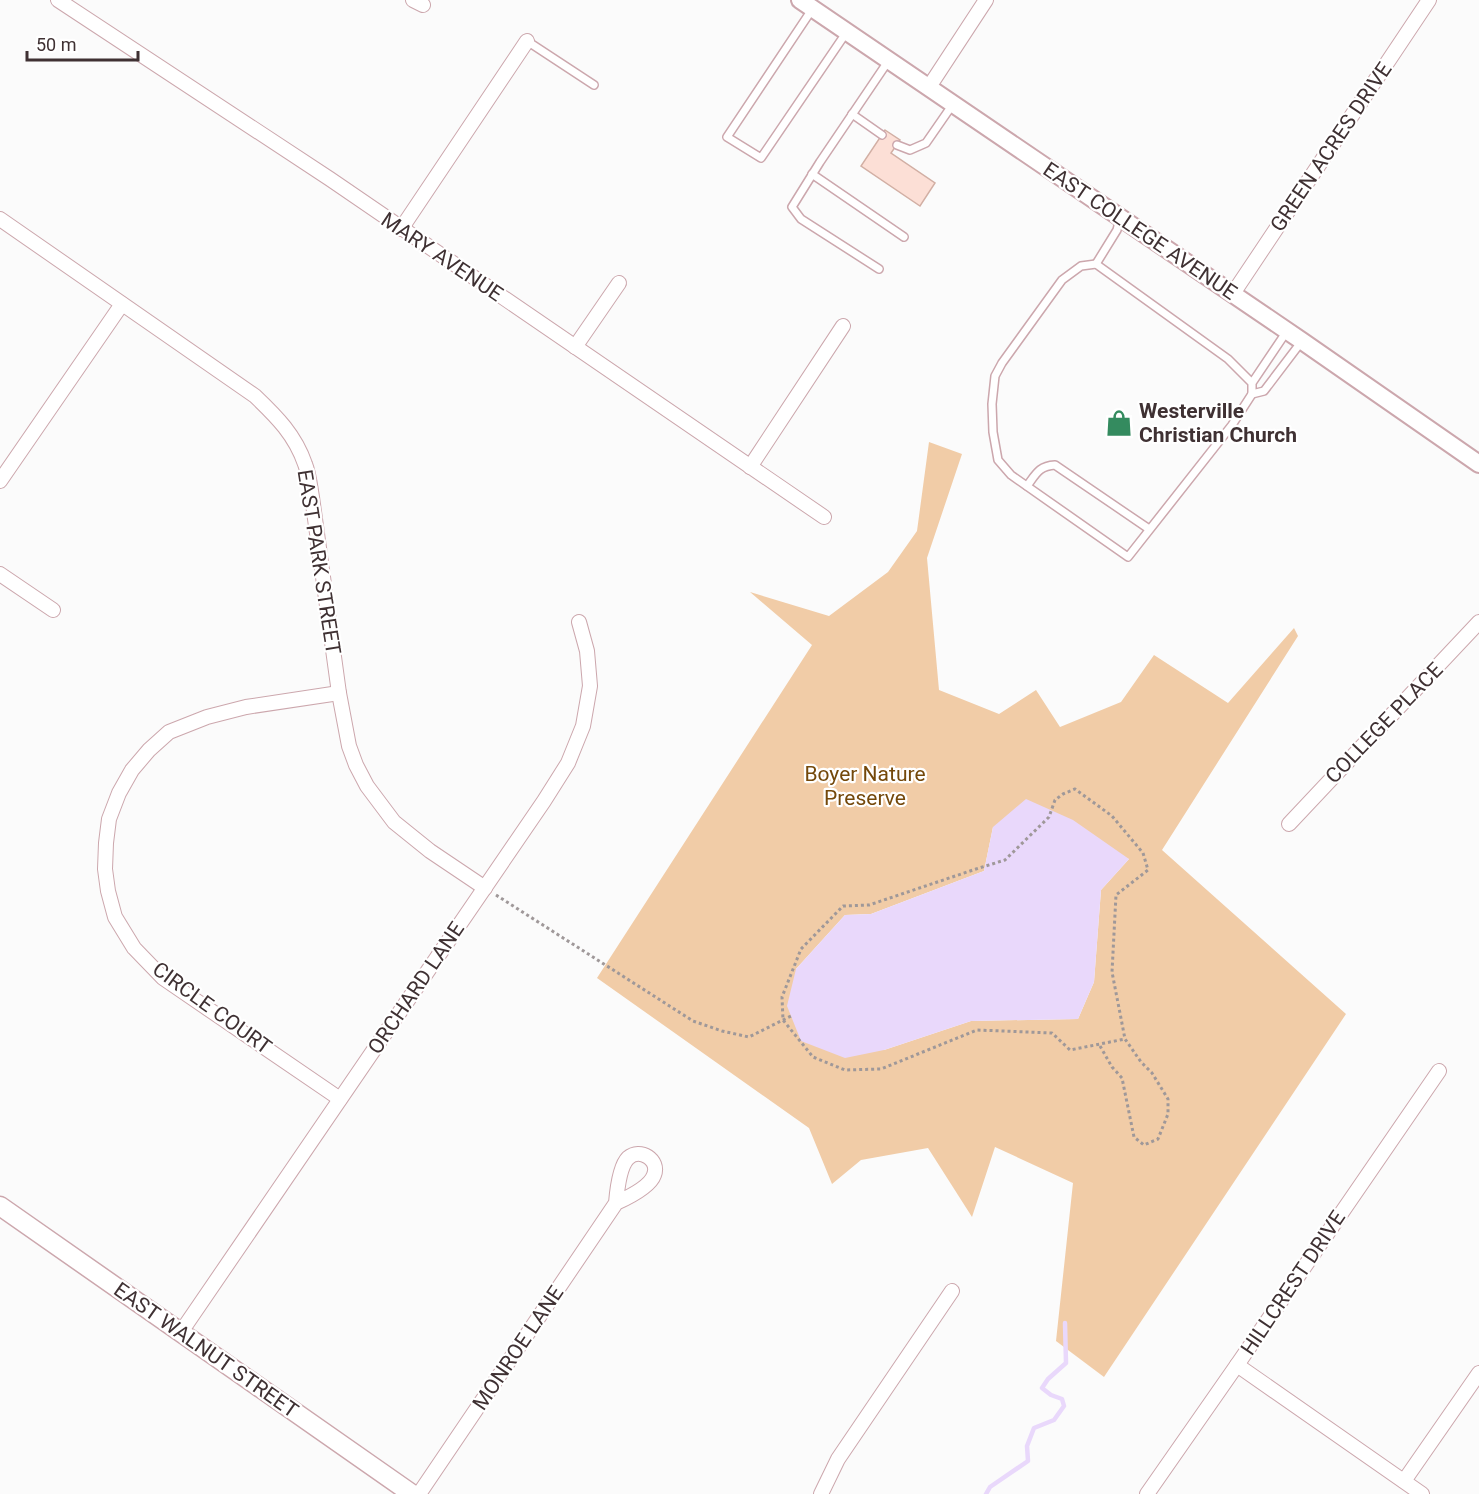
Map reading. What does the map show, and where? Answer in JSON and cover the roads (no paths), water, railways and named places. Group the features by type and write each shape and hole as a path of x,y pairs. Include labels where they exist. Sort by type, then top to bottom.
{"main road":[{"name":"EAST WALNUT STREET","path":"0,1206 412,1494"}],"street":[{"name":"MARY AVENUE","path":"58,0 330,179 824,517"},
{"path":"928,87 986,0"},
{"name":"GREEN ACRES DRIVE","path":"1232,295 1429,0"},
{"name":"EAST COLLEGE AVENUE","path":"806,4 1479,464"},
{"path":"401,229 527,41"},
{"name":"EAST PARK STREET","path":"0,219 255,396 281,421 292,436 305,465 312,497 339,693 349,746 356,765 379,803 394,822 410,836 484,888"},
{"path":"575,347 618,283"},
{"path":"0,481 122,304"},
{"path":"750,467 843,326"},
{"path":"0,574 53,610"},
{"name":"ORCHARD LANE","path":"181,1332 568,763 583,726 590,686 587,651 579,622"},
{"name":"COLLEGE PLACE","path":"1289,824 1479,622"},
{"name":"CIRCLE COURT","path":"339,693 246,707 207,717 169,732 132,770 119,793 110,819 105,869 115,917 134,948 163,978 340,1099"},
{"name":"HILLCREST DRIVE","path":"1147,1494 1438,1071"},
{"name":"MONROE LANE","path":"419,1494 616,1203"},
{"path":"821,1494 838,1459 952,1291"},
{"path":"1237,1365 1422,1494"},
{"path":"1404,1481 1479,1374"}],"lane":[{"path":"806,4 727,137 761,158 846,31"},
{"path":"527,41 594,85"},
{"path":"879,269 801,219 792,207 889,60"},
{"path":"897,145 910,150 926,143 953,104"},
{"path":"852,114 882,135"},
{"path":"812,174 904,237"},
{"path":"1096,264 1117,230 1120,218"},
{"path":"1252,383 1228,359 1096,264 1081,266 1062,280 995,376 992,404 993,432 998,460 1011,475 1128,556 1232,425 1252,394 1252,383 1287,331"},
{"path":"1252,394 1264,391 1302,341"},
{"path":"1027,486 1045,466 1055,465 1149,529"}],"waterway":[{"path":"986,1494 990,1487 1028,1461 1027,1446 1034,1428 1054,1420 1064,1406 1062,1399 1042,1388 1048,1379 1066,1363 1065,1323"}],"place":[{"name":"Westerville Christian Church","path":"1119,423"}],"park label":[{"name":"Boyer Nature Preserve","path":"865,786"}]}
